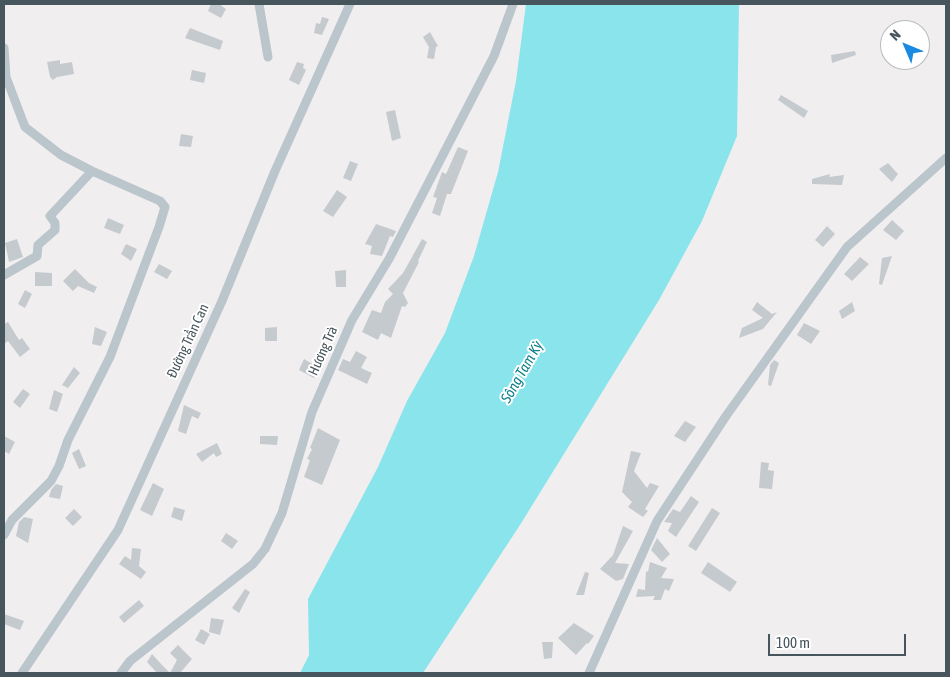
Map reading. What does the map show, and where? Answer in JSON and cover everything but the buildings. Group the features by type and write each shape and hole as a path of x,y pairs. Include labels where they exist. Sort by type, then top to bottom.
{"street":[{"path":"259,4 268,57"},
{"name":"Đường Trần Can","path":"22,673 118,530 222,301 275,171 350,4"},
{"name":"Hương Trà","path":"121,673 130,661 253,564 265,549 282,513 318,398 352,320 387,263 494,56 513,4"},
{"path":"4,48 6,77 18,103 23,125 61,155 92,172 160,201 165,207 110,357 68,440 60,466 51,481 12,520 4,535"},
{"path":"589,673 658,521 726,416 846,247 946,158"},
{"path":"4,275 37,256 38,245 55,230 55,223 50,216 92,172"}],"water":[{"name":"Sông Tam Kỳ","path":"526,4 739,4 737,136 702,221 659,300 520,525 423,673 300,673 309,655 308,599 378,467 407,401 445,333 474,256 498,172 516,81"}]}
